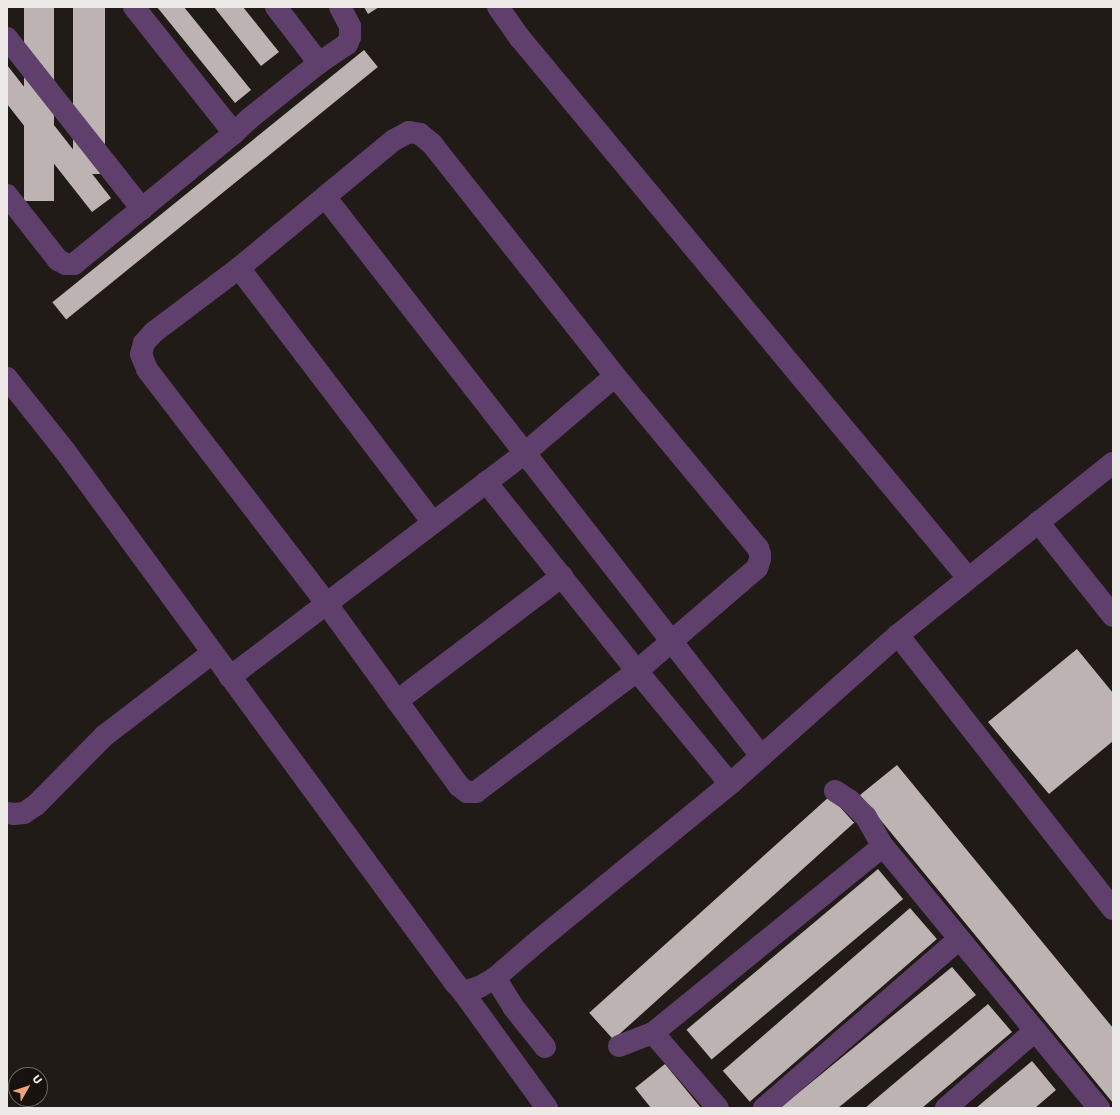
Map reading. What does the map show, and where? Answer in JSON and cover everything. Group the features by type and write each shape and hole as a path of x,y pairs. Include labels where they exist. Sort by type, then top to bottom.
{"street":[{"path":"134,7 234,133"},
{"path":"276,7 319,63"},
{"path":"7,195 58,260 66,264 74,264 234,133 249,119 319,63 347,44 350,37 350,26 340,7"},
{"path":"498,7 525,44 968,578"},
{"path":"7,38 142,209"},
{"path":"409,132 420,134 432,144 615,376 758,548 760,554 757,568 637,672 476,792 468,792 459,786 327,604 147,369 141,354 144,343 154,332 239,268 326,198 394,140 409,132"},
{"path":"326,198 526,452 761,756"},
{"path":"239,268 433,523"},
{"path":"230,677 526,452 615,376"},
{"path":"7,378 65,451 547,1108"},
{"path":"463,992 479,987 495,978 730,784 898,635 1113,463"},
{"path":"486,482 637,672 730,784"},
{"path":"1038,522 1113,616"},
{"path":"397,701 562,576"},
{"path":"898,635 1113,909"},
{"path":"7,813 24,813 36,805 104,736 212,653"},
{"path":"835,791 849,800 866,817 883,846 1099,1108"},
{"path":"619,1046 653,1033 883,846"},
{"path":"764,1108 959,939"},
{"path":"495,978 514,1008 545,1047"},
{"path":"946,1108 1035,1031"},
{"path":"653,1033 718,1108"}],"building":[{"path":"24,7 54,7 54,201 24,201"},
{"path":"73,7 105,7 105,174 73,174"},
{"path":"157,7 184,7 251,90 235,103"},
{"path":"214,7 243,7 279,52 261,66"},
{"path":"364,7 379,7 368,14"},
{"path":"364,50 378,67 66,319 52,302"},
{"path":"7,65 111,198 92,212 7,104"},
{"path":"1077,649 1113,693 1113,741 1049,794 988,722"},
{"path":"897,765 1113,1028 1113,1103 860,795"},
{"path":"830,796 854,823 613,1040 589,1013"},
{"path":"878,869 903,899 712,1060 686,1030"},
{"path":"910,908 937,939 750,1102 723,1071"},
{"path":"952,967 976,995 838,1108 780,1108"},
{"path":"988,1004 1012,1032 922,1108 865,1108"},
{"path":"1032,1061 1056,1090 1035,1108 976,1108"},
{"path":"665,1064 701,1108 651,1108 635,1088"}]}
